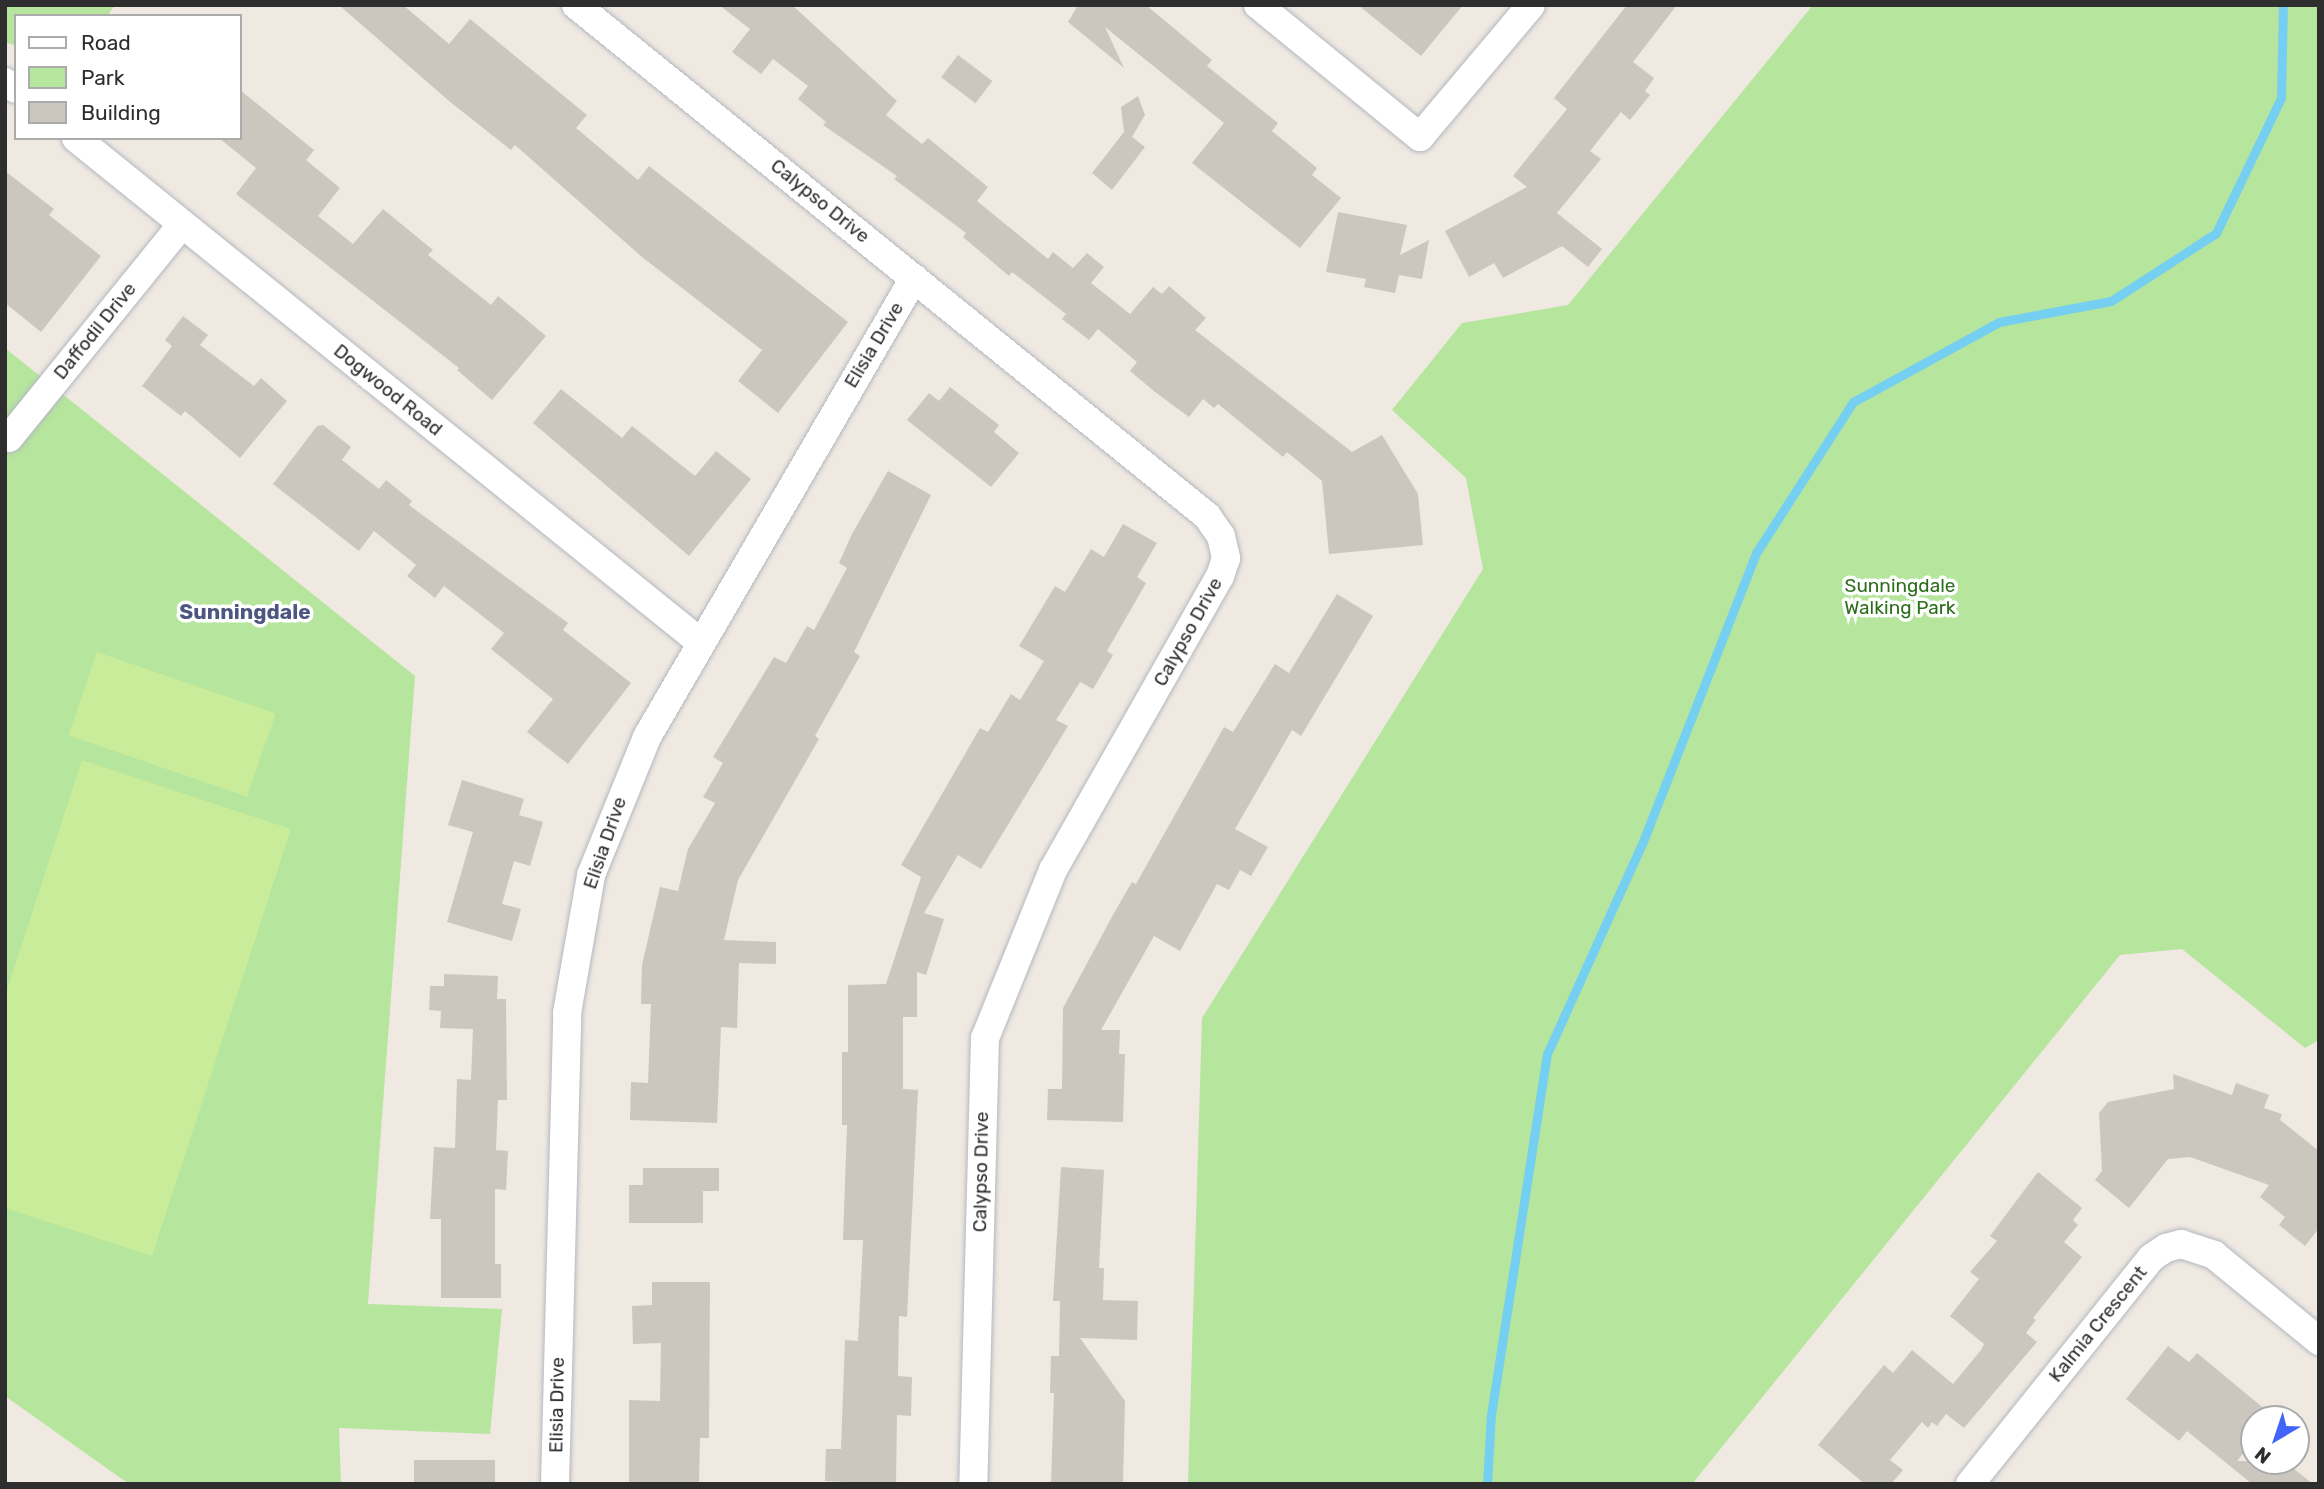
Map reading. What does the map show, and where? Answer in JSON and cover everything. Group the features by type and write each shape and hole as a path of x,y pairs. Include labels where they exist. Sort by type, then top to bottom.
{"street":[{"name":"Calypso Drive","path":"576,5 1207,516 1221,536 1226,558 1053,870 985,1038 973,1484"},
{"path":"1258,5 1420,137 1531,5"},
{"name":"Dogwood Road","path":"78,140 699,641"},
{"name":"Daffodil Drive","path":"9,438 182,225"},
{"name":"Elisia Drive","path":"555,1484 567,1013 580,919 592,875 625,786 699,641 914,278"},
{"name":"Kalmia Crescent","path":"1970,1484 2151,1258 2166,1248 2181,1244 2214,1255 2319,1341"}],"green space":[{"path":"5,5 115,5 108,14 14,14 14,45 5,42"},
{"name":"Sunningdale Walking Park","path":"1813,5 2319,5 2319,1040 2305,1048 2182,949 2120,955 1692,1484 1188,1484 1202,1018 1483,569 1466,478 1392,410 1462,323 1568,305"},
{"path":"5,348 415,676 368,1304 502,1309 490,1434 339,1428 341,1484 129,1484 5,1396"},
{"path":"97,652 276,714 247,797 68,735"},
{"path":"82,760 291,829 152,1256 5,1208 5,996"}],"building":[{"path":"339,5 403,5 449,44 470,19 587,115 576,128 638,180 649,166 848,322 778,413 738,381 762,350 642,257 515,145 511,150 449,101"},
{"path":"719,5 792,5 897,101 886,115 922,144 928,138 988,187 977,201 1048,259 1053,252 1073,268 1087,253 1104,267 1091,283 1130,314 1153,287 1162,294 1169,286 1206,318 1195,330 1352,452 1382,435 1418,494 1423,545 1329,554 1322,481 1287,452 1283,457 1218,404 1214,408 1203,399 1189,417 1130,371 1137,362 1098,329 1089,340 1062,319 1066,314 1012,272 1009,276 963,237 966,233 894,179 897,176 823,125 826,122 798,99 808,86 773,59 761,74 732,52 750,29"},
{"path":"1078,5 1146,5 1212,60 1207,66 1278,123 1272,131 1317,168 1312,175 1341,198 1300,248 1192,163 1224,123 1105,27 1124,68 1068,22"},
{"path":"1358,5 1463,5 1421,56"},
{"path":"1627,5 1677,5 1633,62 1654,78 1645,91 1650,95 1630,120 1621,112 1590,151 1601,159 1557,213 1602,249 1588,267 1562,246 1503,278 1494,263 1469,277 1445,231 1527,187 1513,176 1567,109 1554,98"},
{"path":"958,55 992,81 975,103 941,77"},
{"path":"242,92 314,150 306,160 340,188 318,216 353,244 383,209 433,250 428,255 491,305 498,296 546,336 492,400 457,370 459,368 236,194 256,168 221,140 242,140"},
{"path":"1138,96 1145,115 1132,137 1145,147 1112,190 1092,173 1124,132 1121,107"},
{"path":"5,171 54,209 49,215 101,256 41,332 5,303"},
{"path":"1338,212 1407,225 1400,255 1429,240 1422,279 1399,275 1395,293 1364,287 1366,279 1326,272"},
{"path":"183,316 208,335 200,345 254,386 261,378 287,401 240,458 185,411 181,416 142,386 172,346 165,340"},
{"path":"950,387 999,425 994,432 1019,453 991,487 907,420 929,393 939,401"},
{"path":"561,389 622,438 632,426 695,476 716,451 751,479 689,556 533,423"},
{"path":"323,425 351,447 342,460 379,489 386,480 412,501 409,505 568,623 563,630 631,683 568,764 527,732 553,699 491,649 504,633 444,586 435,598 407,576 416,565 374,531 359,551 273,484 317,426"},
{"path":"888,471 931,495 854,652 860,656 815,736 819,739 738,880 724,940 776,942 776,964 739,963 737,1028 721,1027 717,1123 630,1120 631,1082 648,1083 651,1004 641,1004 642,965 660,887 678,891 688,849 715,803 703,797 723,763 713,757 774,657 786,663 807,626 814,630 847,568 839,563 852,534"},
{"path":"1123,524 1157,543 1137,577 1146,583 1107,651 1113,655 1093,689 1080,682 1056,720 1068,726 981,869 958,855 924,913 944,919 926,975 917,972 917,1017 903,1017 903,1089 918,1090 907,1317 899,1316 898,1376 912,1377 911,1416 897,1415 896,1484 825,1481 826,1449 841,1449 845,1340 858,1341 863,1240 843,1240 847,1125 842,1125 842,1052 848,1052 848,985 886,984 921,877 901,865 980,728 988,732 1011,694 1020,700 1044,661 1019,646 1055,586 1065,592 1091,549 1104,557"},
{"path":"1337,594 1373,616 1301,736 1292,730 1235,829 1268,847 1251,876 1240,870 1229,890 1217,884 1180,951 1154,936 1101,1030 1120,1030 1119,1054 1125,1054 1123,1122 1047,1120 1048,1089 1062,1089 1063,1008 1114,913 1132,882 1136,884 1224,727 1233,732 1275,664 1289,673"},
{"path":"462,780 524,799 519,815 543,822 530,866 514,861 502,904 521,909 512,941 447,922 473,832 448,825"},
{"path":"444,974 498,976 497,999 506,999 507,1100 498,1100 496,1150 508,1151 506,1190 495,1189 495,1264 501,1264 501,1298 441,1298 441,1219 430,1219 434,1147 455,1148 457,1079 471,1080 473,1029 440,1028 441,1011 429,1010 430,986 444,986"},
{"path":"2173,1074 2232,1095 2236,1083 2269,1095 2264,1108 2282,1114 2280,1120 2319,1151 2319,1228 2305,1246 2279,1225 2285,1217 2260,1197 2269,1185 2190,1157 2168,1159 2129,1208 2095,1180 2102,1171 2099,1113 2108,1102 2174,1089"},
{"path":"1061,1167 1104,1170 1099,1268 1104,1268 1103,1300 1138,1301 1137,1340 1080,1338 1125,1401 1123,1484 1051,1484 1054,1393 1050,1393 1051,1356 1059,1356 1060,1301 1053,1301"},
{"path":"643,1168 719,1168 719,1191 703,1191 703,1223 629,1223 629,1185 643,1185"},
{"path":"2038,1172 2082,1208 2073,1220 2078,1225 2064,1242 2082,1257 2033,1318 2036,1320 2026,1333 2037,1342 1964,1428 1946,1414 1937,1426 1932,1422 1928,1428 1922,1422 1890,1460 1903,1470 1891,1484 1865,1484 1818,1445 1884,1365 1893,1373 1912,1350 1953,1384 1981,1350 1984,1344 1950,1316 1979,1279 1970,1272 1997,1241 1990,1236"},
{"path":"652,1282 710,1282 709,1438 700,1438 699,1484 629,1484 629,1400 660,1401 661,1343 633,1344 632,1306 652,1305"},
{"path":"2168,1346 2189,1362 2197,1353 2260,1405 2240,1405 2240,1457 2237,1461 2240,1461 2240,1474 2187,1431 2179,1441 2126,1399"},
{"path":"414,1460 495,1460 495,1484 414,1484"},
{"path":"2241,1475 2302,1475 2313,1484 2252,1484"}],"waterway":[{"path":"1487,1484 1491,1415 1547,1054 1642,844 1756,553 1853,402 1999,322 2111,301 2216,233 2281,98 2283,5"}],"district":[{"name":"Sunningdale","path":"245,612"}]}
